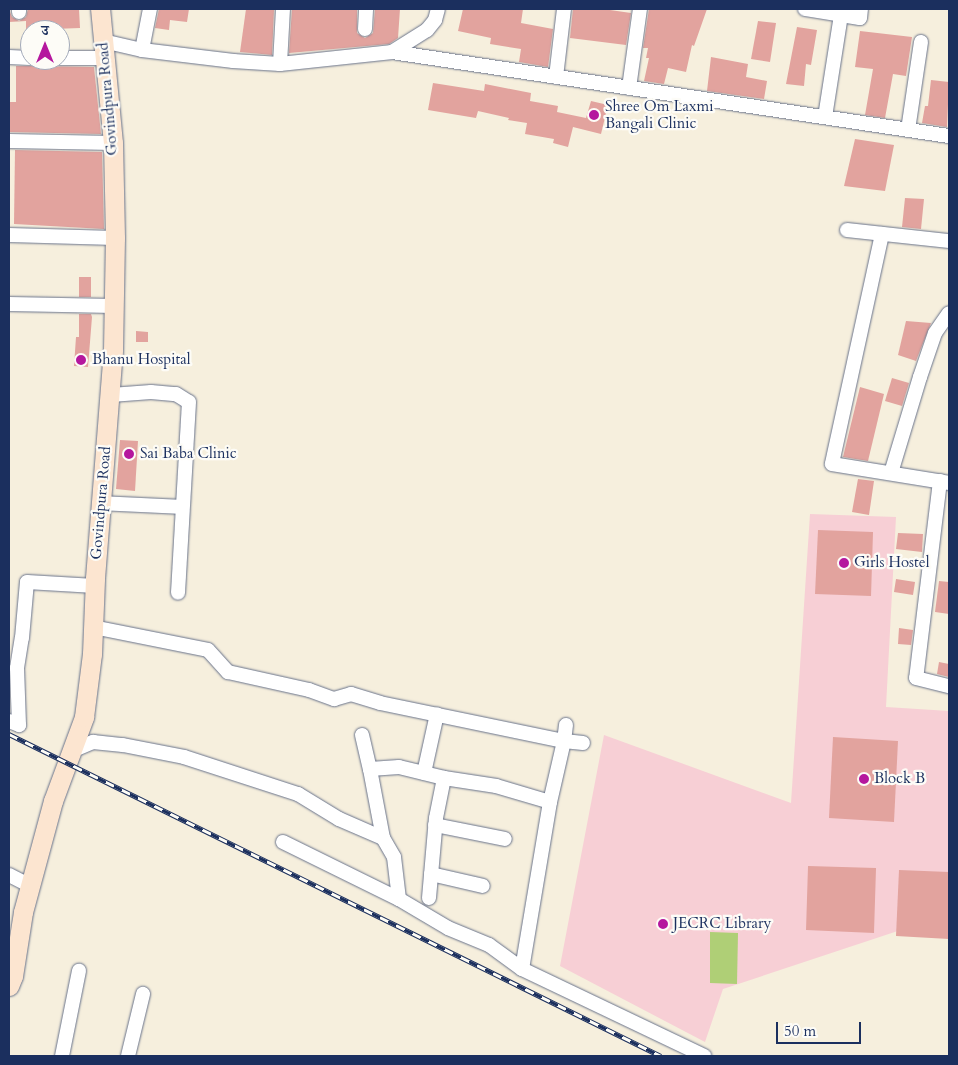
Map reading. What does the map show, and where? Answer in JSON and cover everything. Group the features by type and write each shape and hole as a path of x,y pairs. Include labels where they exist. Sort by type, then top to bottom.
{"street":[{"name":"Govindpura Road","path":"9,986 13,976 23,912 53,800 74,750 84,717 93,627 100,503 111,394 116,238 113,143 100,9"},
{"path":"142,50 150,9"},
{"path":"280,64 283,9"},
{"path":"365,28 366,9"},
{"path":"392,52 427,30 435,20 438,9"},
{"path":"556,77 564,9"},
{"path":"630,88 640,9"},
{"path":"805,9 860,18 861,9"},
{"path":"825,117 841,15"},
{"path":"908,130 921,42"},
{"path":"70,56 104,50 142,50 234,61 280,64 392,52 949,136"},
{"path":"9,140 113,143"},
{"path":"847,230 949,242"},
{"path":"882,234 832,464 945,482 916,678 949,686"},
{"path":"9,235 116,238"},
{"path":"9,304 114,306"},
{"path":"891,473 935,333 949,313"},
{"path":"111,394 150,392 176,394 189,402 178,593"},
{"path":"100,503 182,507"},
{"path":"9,721 19,725 17,668 22,638 27,582 94,586"},
{"path":"93,627 208,650 228,672 253,680 309,690 334,699 350,694 380,703 564,741 583,743"},
{"path":"424,773 437,714"},
{"path":"522,969 550,802 566,725"},
{"path":"362,734 383,838 394,857 399,899"},
{"path":"74,750 93,742 123,745 184,757 298,794 339,819 383,838"},
{"path":"370,769 400,767 444,778 496,786 550,802"},
{"path":"429,898 435,825 444,778"},
{"path":"435,825 505,839"},
{"path":"283,842 399,899 448,928 489,945 522,969 704,1056"},
{"path":"431,874 483,886"},
{"path":"9,875 31,886"},
{"path":"62,1056 79,971"},
{"path":"128,1056 143,994"}],"shaded area":[{"path":"810,514 896,517 886,707 949,711 949,914 723,989 705,1042 560,966 604,735 791,803"}],"green space":[{"path":"710,932 738,933 737,984 710,983"}],"building":[{"path":"9,9 12,17 20,21 9,22"},
{"path":"28,9 79,9 80,28 70,28 70,20 21,20 26,17"},
{"path":"159,9 189,9 187,22 170,20 169,30 155,28"},
{"path":"246,9 274,9 272,55 240,52"},
{"path":"292,9 357,9 357,33 365,38 373,33 375,9 400,9 398,38 389,44 289,53"},
{"path":"463,9 523,9 521,23 553,29 548,67 519,62 521,49 490,44 491,38 458,31"},
{"path":"573,9 603,9 631,13 626,45 570,38"},
{"path":"649,9 707,9 694,46 692,45 686,72 668,68 664,84 644,81 649,58 646,58 648,48 643,48"},
{"path":"758,21 776,23 770,62 751,59"},
{"path":"797,27 817,30 811,65 806,64 804,86 786,84"},
{"path":"860,31 912,37 906,76 893,74 885,118 865,115 873,69 855,67"},
{"path":"711,57 748,64 746,77 767,81 764,99 707,91"},
{"path":"16,66 20,66 20,70 70,70 70,67 94,67 101,134 9,132 9,102 16,102"},
{"path":"931,80 949,82 947,127 922,123 925,106 928,106"},
{"path":"433,83 484,91 485,84 531,93 530,101 558,106 557,112 586,118 591,101 608,105 601,134 573,127 568,147 553,143 554,139 525,134 527,123 508,120 509,118 478,111 476,118 428,110"},
{"path":"855,139 894,145 885,191 844,186"},
{"path":"15,150 102,152 104,229 14,224"},
{"path":"905,198 924,199 921,229 902,227"},
{"path":"79,277 91,277 91,297 79,297"},
{"path":"79,314 91,314 92,317 88,367 74,366 76,337 79,337"},
{"path":"906,321 931,323 916,361 898,355"},
{"path":"136,331 148,332 148,342 136,342"},
{"path":"892,378 909,383 902,406 885,401"},
{"path":"860,387 884,394 868,461 843,457"},
{"path":"120,440 138,441 135,491 116,489"},
{"path":"858,479 874,481 869,515 852,512"},
{"name":"Girls Hostel","path":"818,530 873,532 871,596 815,594"},
{"path":"898,533 923,534 922,552 896,549"},
{"path":"896,579 915,582 913,595 894,592"},
{"path":"939,581 949,582 949,614 935,612"},
{"path":"899,628 913,630 911,645 898,644"},
{"path":"939,662 949,664 949,677 937,674"},
{"name":"Block B","path":"833,737 898,741 894,822 829,818"},
{"path":"808,866 876,868 874,933 806,930"},
{"path":"899,870 949,872 949,939 896,936"}],"railway":[{"path":"9,734 661,1056"}],"place":[{"name":"Shree Om Laxmi Bangali Clinic","path":"594,115"},
{"name":"Bhanu Hospital","path":"81,360"},
{"name":"Sai Baba Clinic","path":"129,454"},
{"name":"Girls Hostel","path":"844,563"},
{"name":"Block B","path":"864,779"},
{"name":"JECRC Library","path":"663,924"}]}
